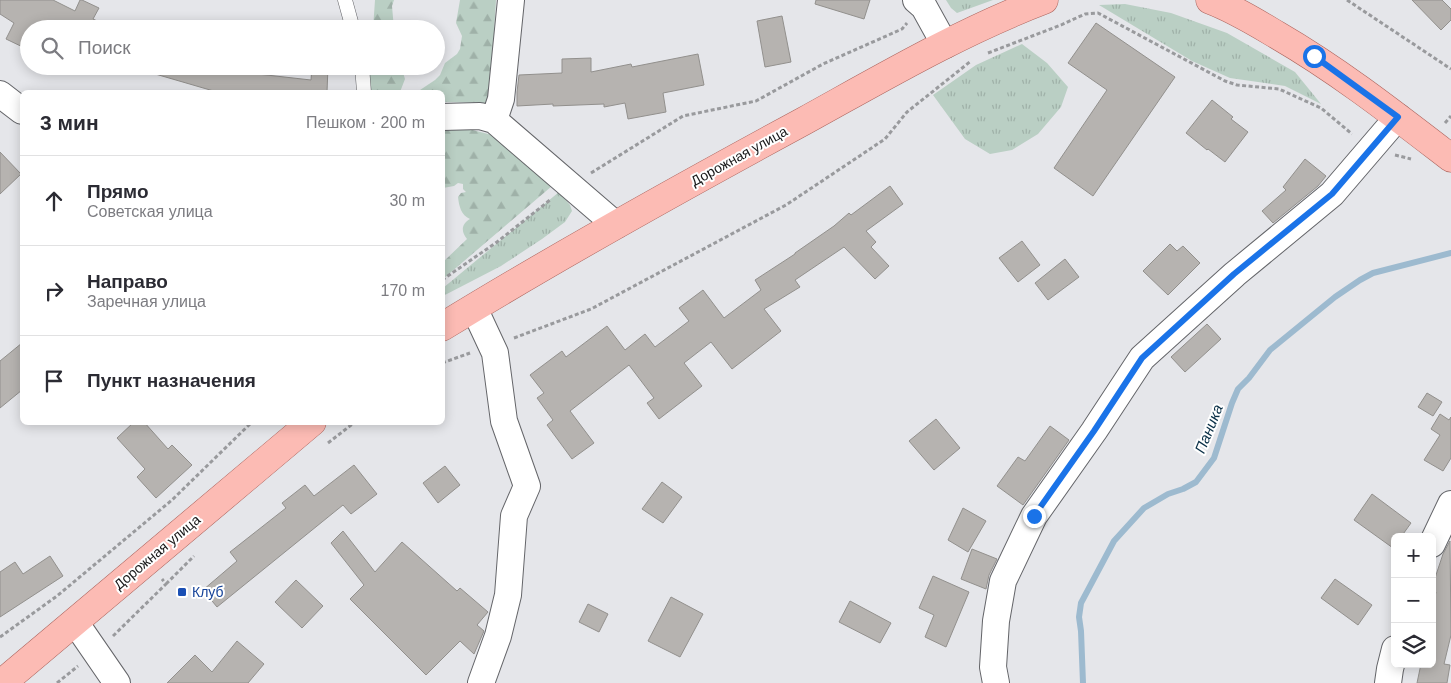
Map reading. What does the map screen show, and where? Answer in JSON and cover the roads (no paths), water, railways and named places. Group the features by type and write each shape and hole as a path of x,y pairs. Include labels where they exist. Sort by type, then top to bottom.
{"main road":[{"name":"Дорожная улица","path":"445,325 517,281 616,225 911,62 984,26 1044,0"},
{"path":"1220,4 1314,56 1451,158"},
{"name":"Дорожная улица","path":"2,683 307,425"}],"street":[{"path":"494,120 501,98 511,0"},
{"path":"920,3 945,45"},
{"path":"0,94 20,109"},
{"path":"445,117 480,116 494,120 616,225"},
{"path":"996,683 993,667 996,621 1003,581 1034,516 1094,431 1142,358 1234,274 1332,194 1398,117"},
{"path":"474,308 495,353 504,421 527,486 514,516 508,595 498,636 481,683"},
{"path":"1436,536 1451,504"},
{"path":"75,622 117,683"},
{"path":"1388,683 1391,665"}],"lane":[{"path":"345,0 351,20"},
{"path":"363,75 364,90"}],"waterway":[{"name":"Паника","path":"1083,683 1079,617 1081,603 1114,541 1144,508 1168,494 1196,482 1214,458 1238,389 1249,378 1270,350 1335,297 1373,273 1451,253"}],"place":[{"name":"Клуб","path":"182,592"}]}
